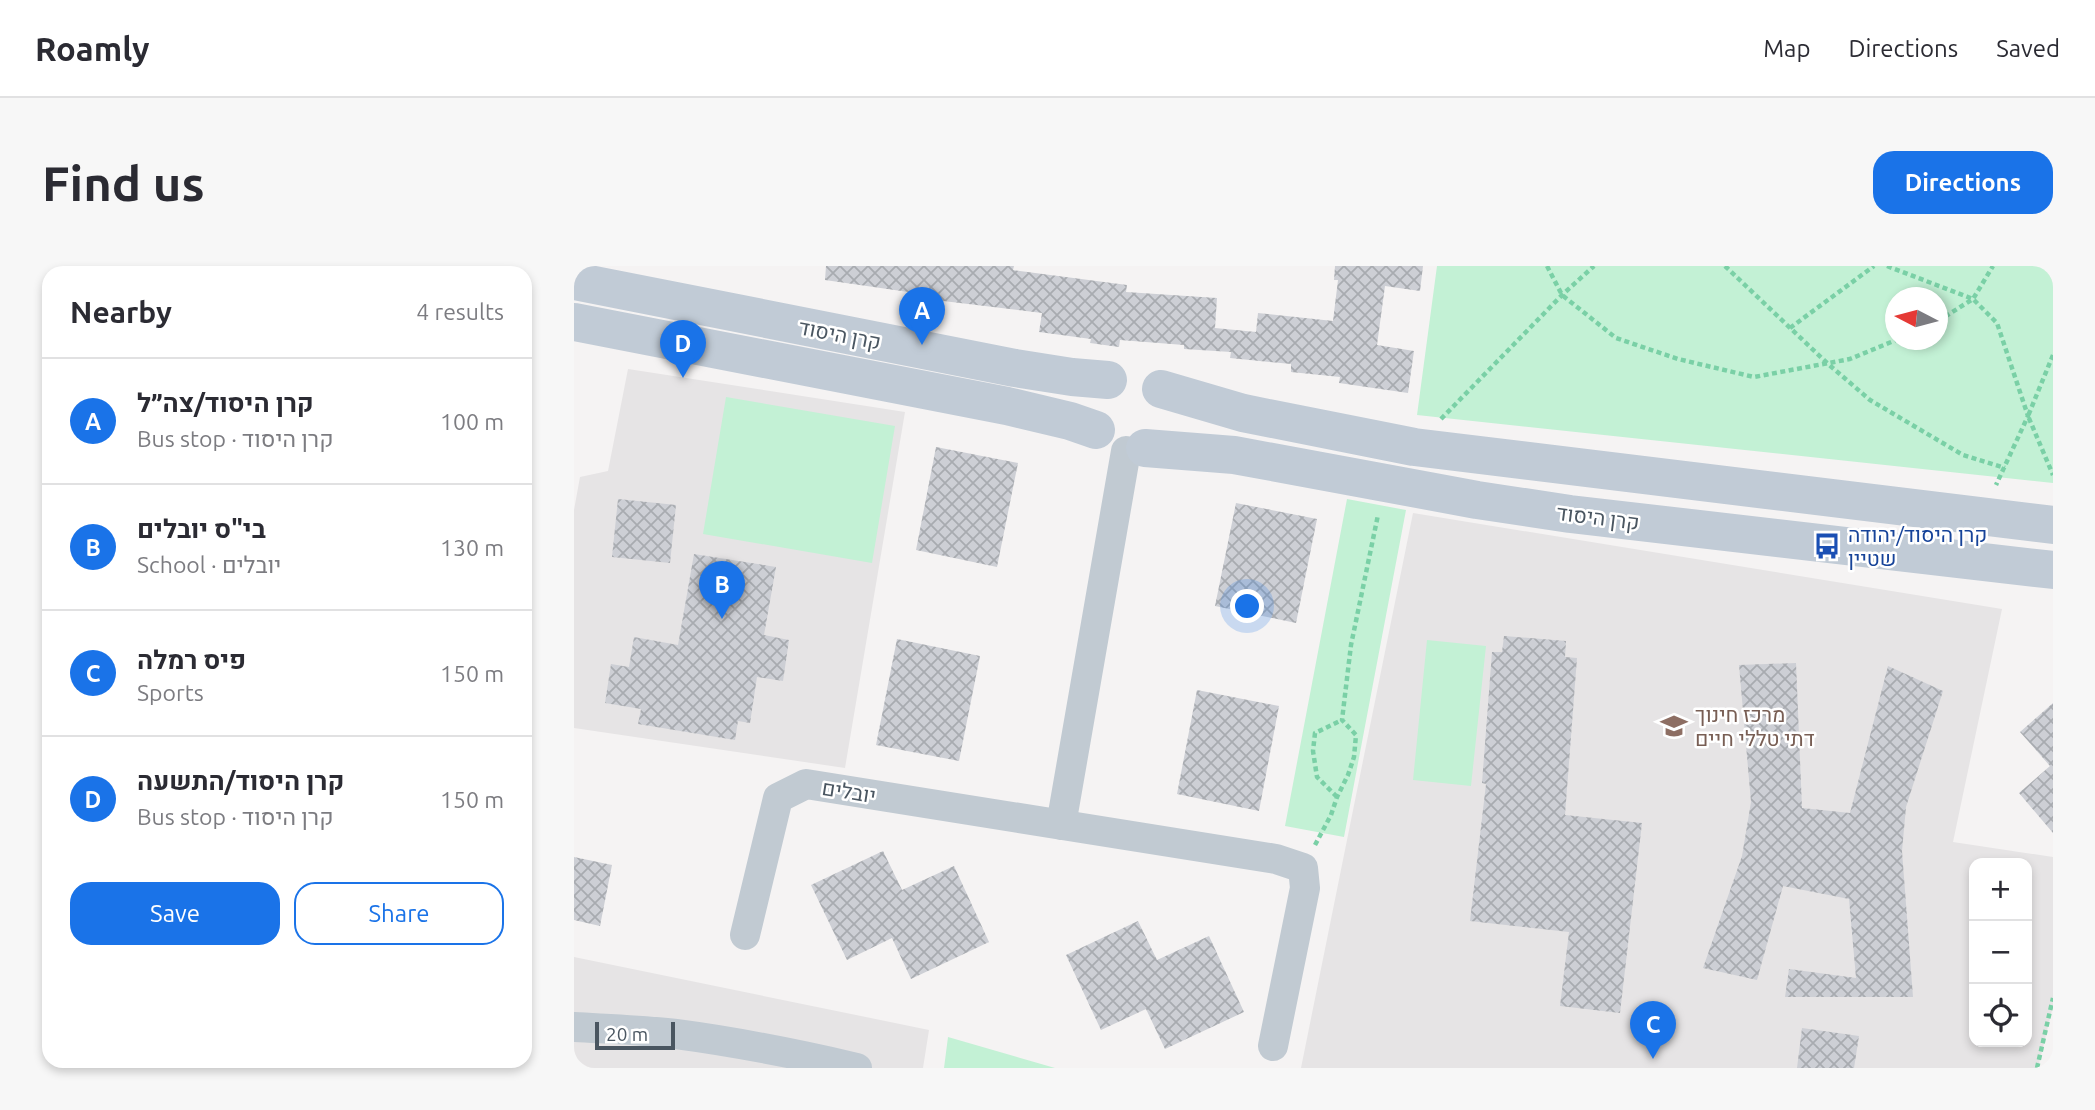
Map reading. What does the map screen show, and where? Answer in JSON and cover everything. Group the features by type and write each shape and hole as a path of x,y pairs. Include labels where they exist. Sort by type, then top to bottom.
{"main road":[{"name":"קרן היסוד","path":"574,281 1015,368 1108,380"},
{"name":"קרן היסוד","path":"574,322 1019,408 1061,418 1122,443 1234,455 1570,514 2053,570"},
{"path":"1136,373 1154,382 1161,389 1168,408 1165,427 1160,436 1122,443 1091,412 1092,403 1101,386 1117,375 1136,373"},
{"path":"1161,389 1243,413 1414,447 2053,525"}],"street":[{"path":"1060,825 1122,443"},
{"name":"יובלים","path":"745,935 778,798 806,785 1276,859 1303,868"},
{"path":"1273,1046 1305,888 1303,868"},
{"path":"574,1027 674,1034 801,1054 857,1068"}],"path":[{"path":"1547,266 1562,295 1616,338 1678,359 1754,377 1850,359 1885,345"},
{"path":"1414,447 1562,295 1594,266"},
{"path":"1725,266 1870,400 1963,455 2006,468"},
{"path":"1790,328 1874,266"},
{"path":"1887,266 1973,299 1997,323 2028,416 2053,475"},
{"path":"1948,314 1973,299 1993,266"},
{"path":"1980,516 2006,468 2053,355"},
{"path":"1303,868 1331,815 1354,757 1356,735 1342,719 1351,645 1384,483"},
{"path":"1337,797 1317,777 1313,751 1315,733 1342,719"},
{"path":"2037,1068 2053,998"}],"shaded area":[{"path":"628,369 905,412 845,768 574,728 574,510 580,477 608,471"},
{"name":"מרכז חינוך דתי טללי חיים","path":"1413,513 2002,609 1953,842 2053,857 2053,1006 2038,1068 1301,1068"},
{"path":"574,957 929,1030 923,1068 574,1068"}],"green space":[{"path":"1437,266 2053,266 2053,483 1417,415"},
{"path":"726,397 895,426 872,563 703,534"},
{"path":"1347,499 1406,510 1344,837 1285,826"},
{"path":"1427,640 1486,646 1471,786 1413,780"},
{"path":"948,1037 1055,1068 944,1068"}],"building":[{"path":"826,266 1014,266 1013,270 1127,285 1126,292 1217,298 1215,328 1256,332 1258,313 1333,321 1338,280 1334,280 1335,266 1423,266 1420,291 1385,286 1377,345 1414,351 1408,393 1339,383 1340,377 1291,372 1291,364 1230,358 1231,352 1120,340 1119,347 1090,343 1091,339 1039,332 1042,313 935,300 936,296 825,280"},
{"path":"936,447 1018,463 997,567 916,550"},
{"path":"618,499 676,505 670,563 612,557"},
{"path":"1236,503 1317,519 1296,623 1215,606"},
{"path":"694,554 776,567 764,635 789,640 783,681 757,677 750,723 738,721 735,740 638,724 641,709 605,703 611,664 629,667 634,637 678,645"},
{"path":"1504,636 1566,641 1565,657 1577,658 1565,815 1642,823 1620,1013 1560,1006 1569,932 1470,921 1486,784 1482,783 1492,652 1502,652"},
{"path":"897,639 980,656 959,761 876,745"},
{"path":"1796,663 1802,808 1850,813 1888,666 1943,691 1906,807 1902,851 1913,997 1785,997 1789,969 1856,978 1849,899 1783,886 1757,980 1703,968 1742,856 1751,802 1739,665"},
{"path":"1197,690 1279,706 1259,811 1177,794"},
{"path":"2053,703 2053,833 2019,793 2050,766 2020,732"},
{"path":"883,851 902,890 954,866 989,942 911,979 892,938 847,960 811,885"},
{"path":"574,857 612,865 600,926 574,920"},
{"path":"1138,921 1157,960 1209,936 1244,1012 1165,1049 1146,1009 1101,1030 1066,955"},
{"path":"1802,1028 1859,1036 1854,1068 1797,1068"}],"place":[{"name":"קרן היסוד/צה״ל","path":"922,345"},
{"name":"קרן היסוד/התשעה","path":"683,378"},
{"name":"קרן היסוד/יהודה שטיין","path":"1827,546"},
{"name":"בי\"ס יובלים","path":"722,619"},
{"name":"מרכז חינוך דתי טללי חיים","path":"1674,726"},
{"name":"פיס רמלה","path":"1653,1059"}]}
